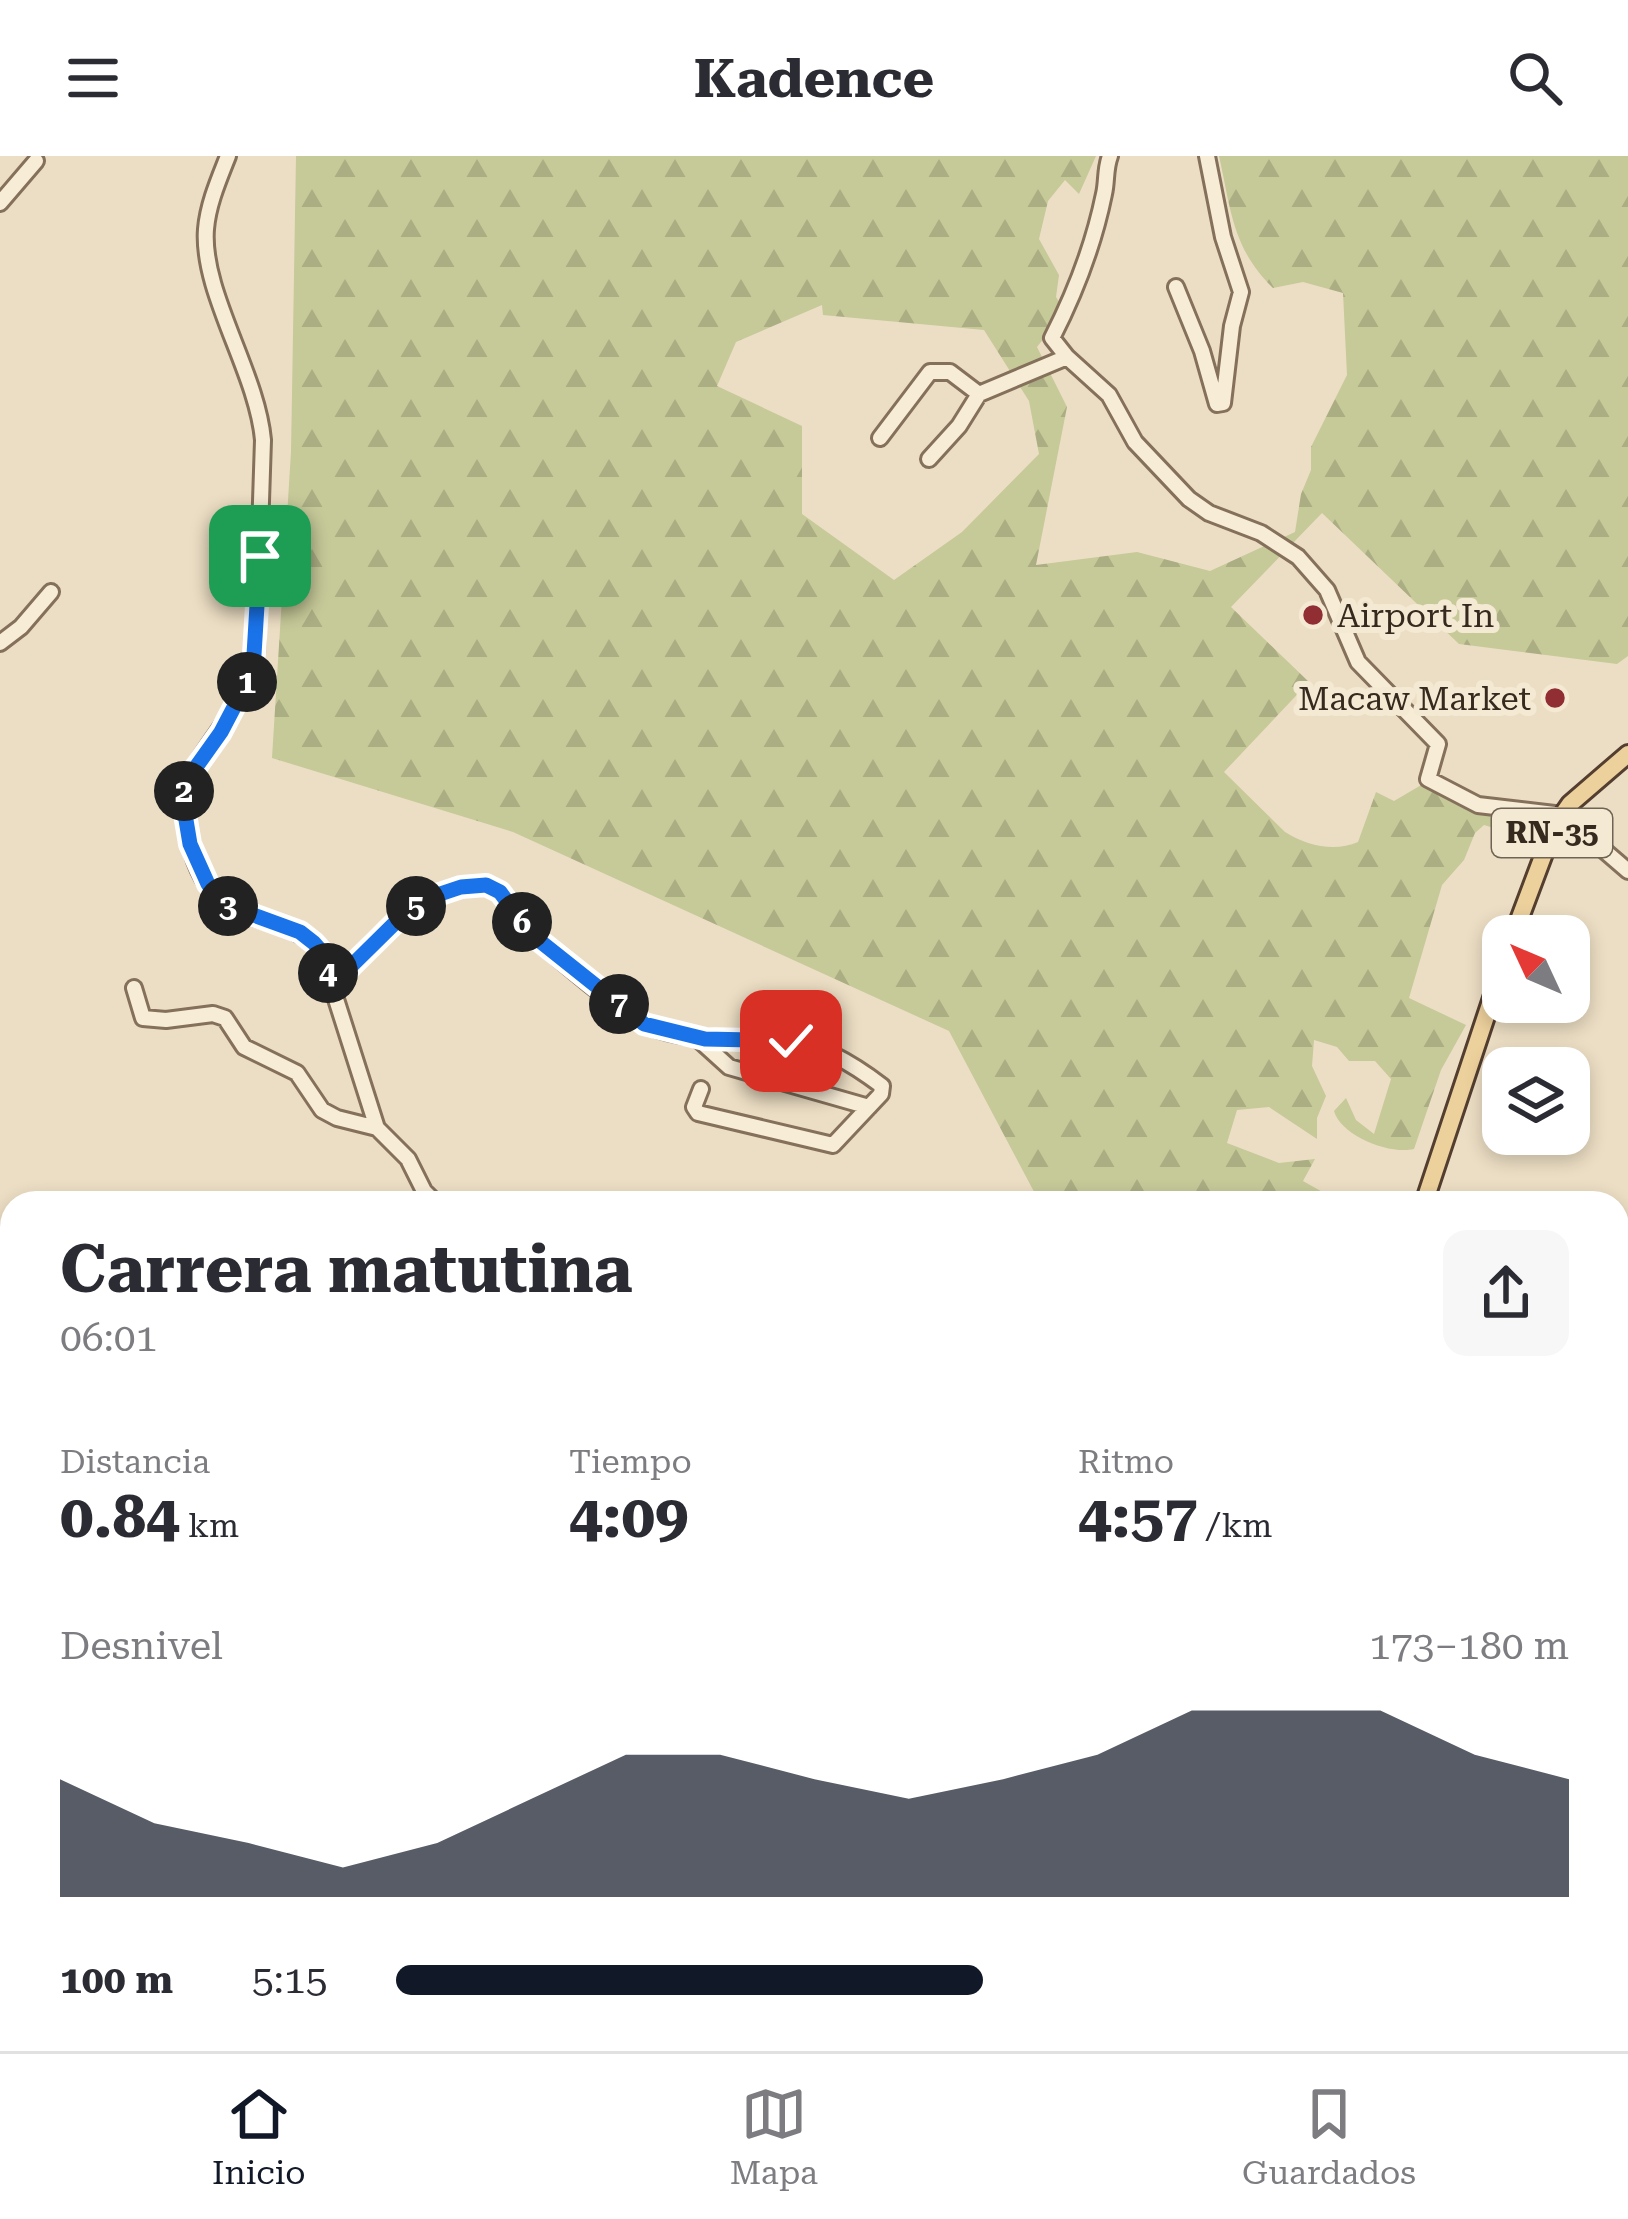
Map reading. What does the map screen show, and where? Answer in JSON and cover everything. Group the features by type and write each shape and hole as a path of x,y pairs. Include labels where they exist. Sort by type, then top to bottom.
{"main road":[{"name":"RN-35","path":"1520,915 1562,815 1628,754"},
{"path":"1428,1191 1484,1023"}],"street":[{"path":"228,156 205,235 234,345 260,409 256,655 253,671 221,732 184,784 190,844 208,884 229,906 300,932 322,952 377,1128 408,1159 424,1191"},
{"path":"1110,156 1093,234 1052,338 1109,395 1135,442 1189,499 1209,513 1261,533 1298,557 1327,590 1358,662 1438,744 1428,779 1478,805 1562,815 1628,871"},
{"path":"1176,287 1217,404 1223,403 1241,292 1223,237 1207,156"},
{"path":"0,202 36,161"},
{"path":"929,459 959,426 979,394 1067,357"},
{"path":"880,438 930,372 950,372 979,394"},
{"path":"0,644 51,592"},
{"path":"332,985 404,914 428,898 486,885 500,892 531,934 644,1024 697,1038 791,1041 817,1047 882,1086 881,1094 833,1145 698,1113 694,1107 701,1089"},
{"path":"134,988 143,1018 166,1021 213,1014 225,1018 244,1047 297,1073 322,1110 377,1128"},
{"path":"697,1038 729,1066 869,1107"}],"green space":[{"path":"296,156 1096,156 1079,194 1065,180 1048,201 1039,239 1059,275 1056,297 1065,311 1037,347 1067,407 1036,565 1137,552 1210,571 1295,532 1301,494 1311,470 1311,447 1347,375 1343,293 1303,282 1273,288 1259,273 1235,227 1219,156 1628,156 1628,656 1617,664 1459,644 1322,513 1231,607 1309,682 1224,772 1285,832 1321,846 1358,842 1376,792 1394,801 1423,784 1498,812 1506,822 1497,829 1484,825 1475,833 1464,860 1442,885 1409,998 1466,1025 1441,1070 1414,1149 1368,1142 1338,1120 1334,1111 1346,1098 1356,1120 1374,1134 1391,1079 1375,1061 1349,1061 1337,1047 1314,1040 1312,1066 1326,1096 1317,1118 1317,1139 1269,1107 1237,1110 1227,1143 1279,1163 1315,1159 1303,1181 1321,1191 1034,1191 949,1031 513,832 272,758 291,452","holes":["822,305 823,315 984,330 1029,401 1039,454 962,532 894,580 802,514 802,426 717,386 736,342"]}],"place":[{"name":"Airport In","path":"1313,615"},
{"name":"Macaw Market","path":"1555,698"}],"route":[{"path":"260,556 253,671 221,732 184,784 190,844 208,884 229,906 300,932 322,952 332,985 404,914 428,898 486,885 500,892 531,934 644,1024 705,1039 791,1041"}]}
